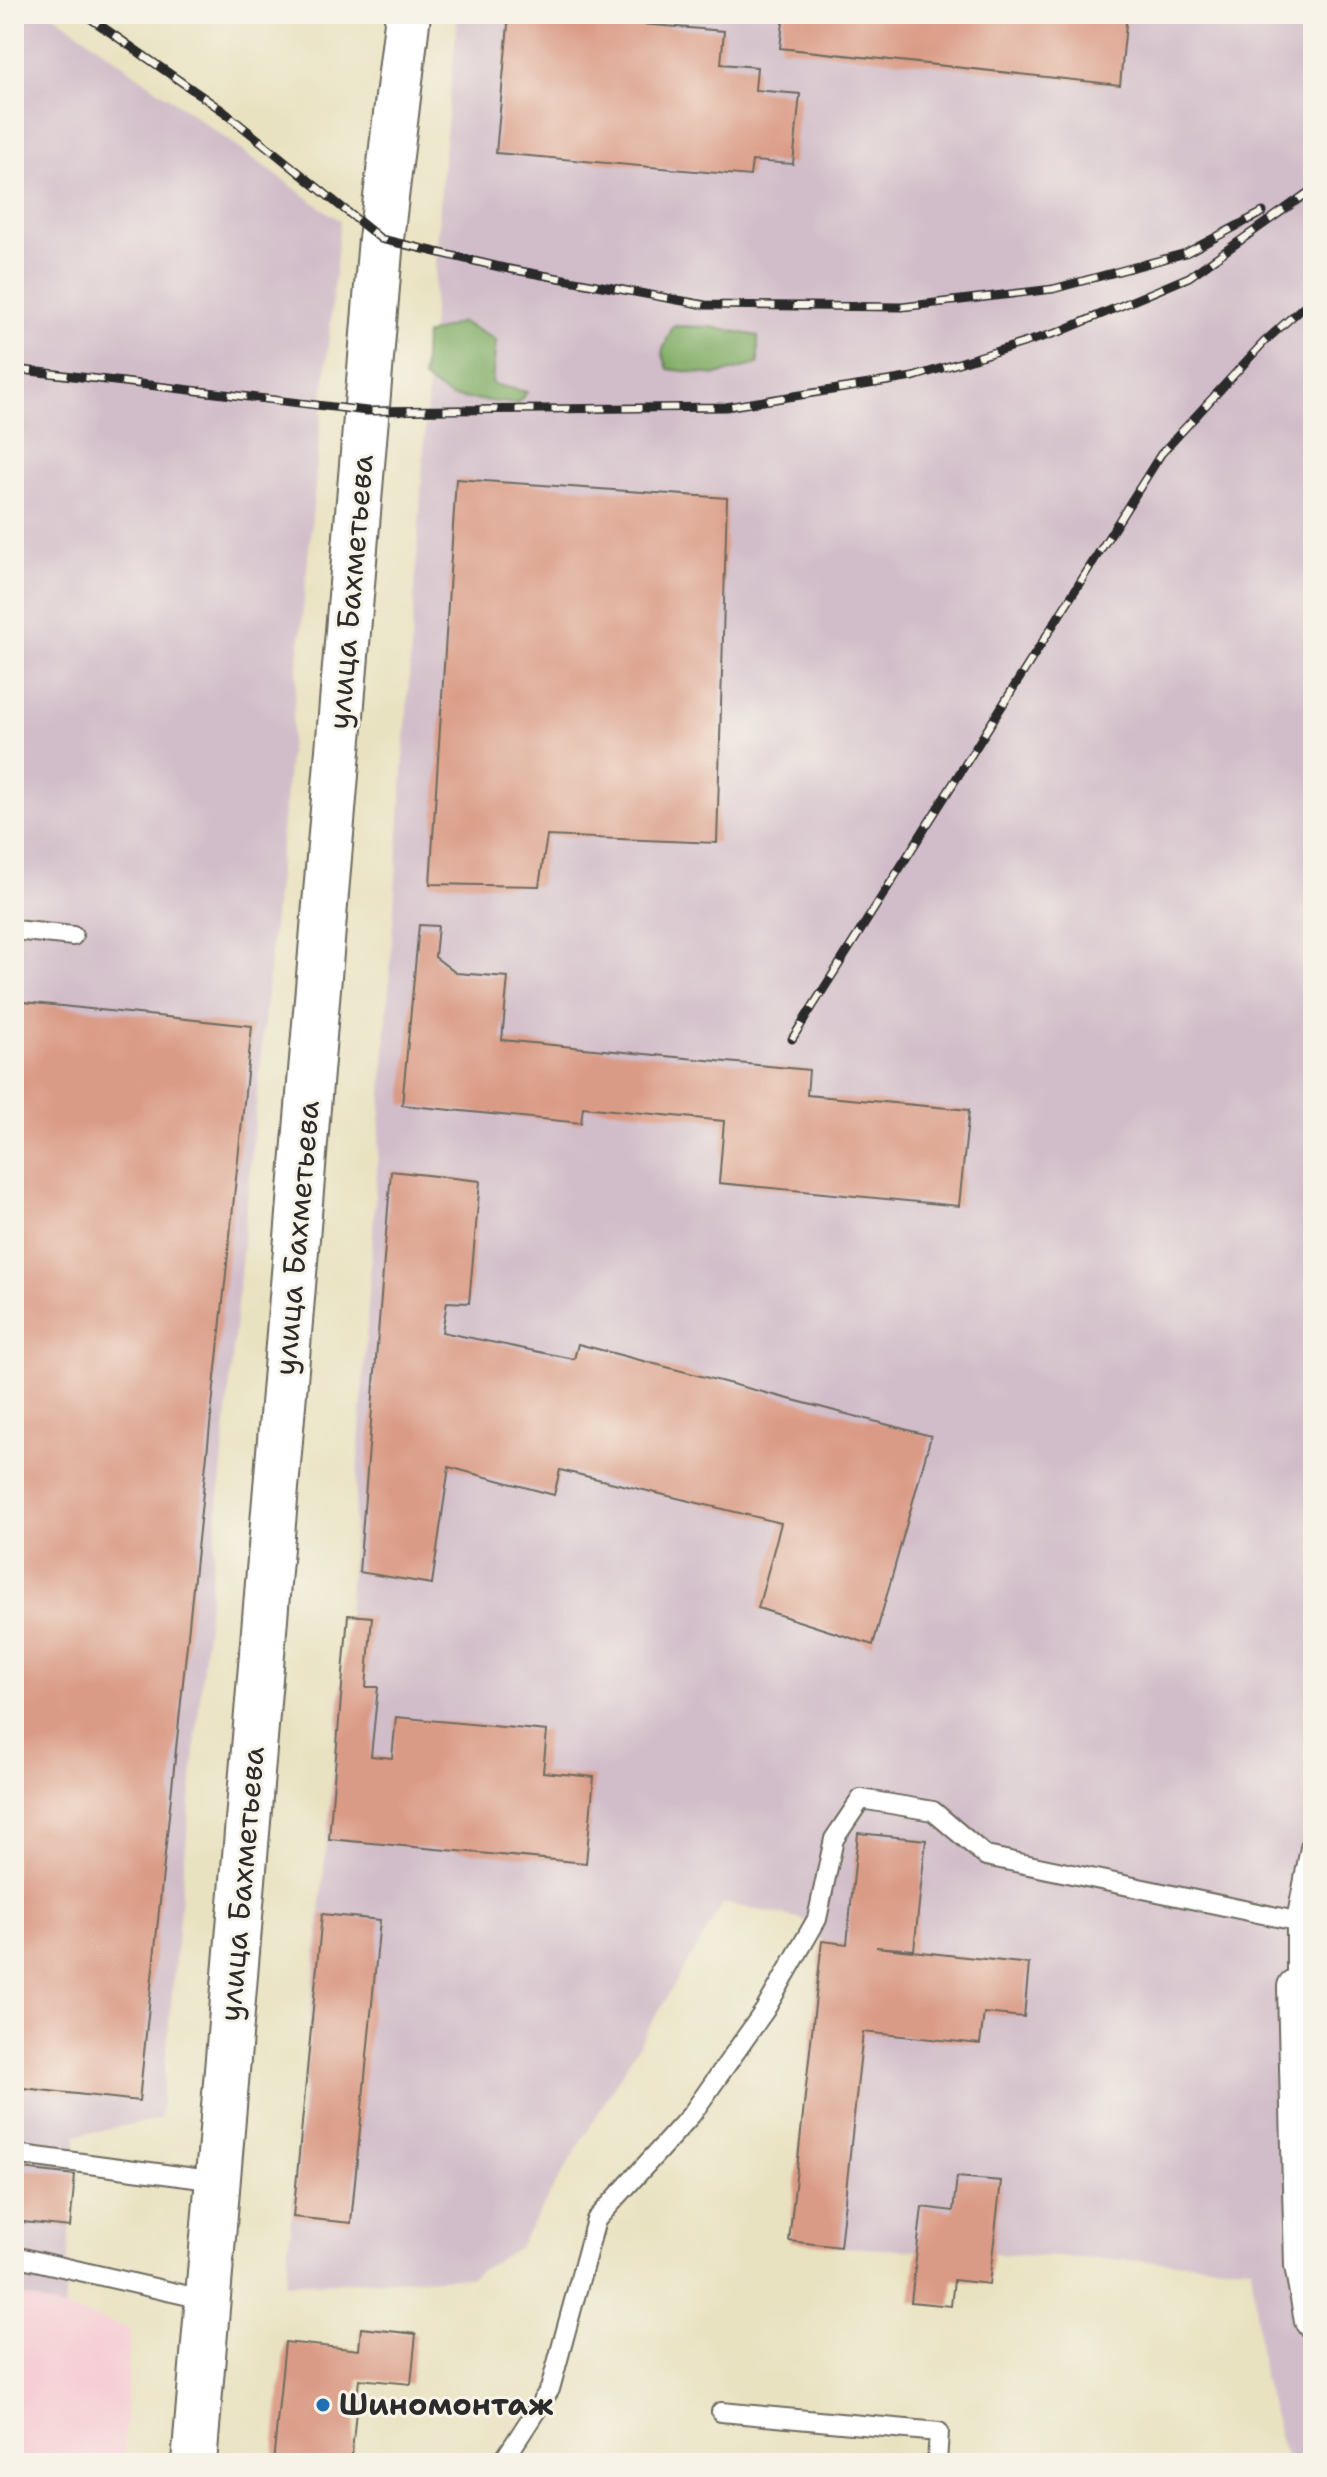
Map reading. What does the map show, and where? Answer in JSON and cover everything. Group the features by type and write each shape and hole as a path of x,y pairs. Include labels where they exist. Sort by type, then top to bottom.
{"street":[{"name":"улица Бахметьева","path":"194,2463 380,254 408,14"},
{"path":"1296,1987 1303,2265 1313,2320"}],"lane":[{"path":"14,930 73,936"},
{"path":"502,2463 550,2389 596,2220 691,2115 765,2010 817,1919 834,1839 861,1799 933,1811 986,1856 1296,1921"},
{"path":"1296,1987 1296,1921 1313,1832"},
{"path":"14,2154 217,2181"},
{"path":"14,2256 207,2300"},
{"path":"721,2412 939,2432 937,2463"}],"shaded area":[{"path":"14,14 53,14 340,221 160,2119 76,2135 64,2309 14,2292"},
{"path":"458,14 1313,14 1313,2463 1287,2463 1263,2378 1251,2266 840,2247 789,2241 822,1941 803,1919 723,1903 518,2248 469,2277 285,2284 348,1615 442,172"},
{"path":"14,2292 130,2329 124,2463 14,2463"}],"green space":[{"path":"461,322 496,340 492,384 527,392 517,404 451,397 423,379 425,335"},
{"path":"673,326 711,327 758,336 758,364 716,375 668,369 662,352"}],"building":[{"path":"509,14 560,14 559,17 724,31 721,64 757,67 755,90 800,94 793,164 752,161 750,176 496,153"},
{"path":"784,14 1127,14 1120,85 780,48"},
{"path":"456,479 727,498 717,843 547,836 539,886 430,884"},
{"path":"419,925 438,926 435,957 456,973 508,977 502,1040 809,1070 807,1095 969,1110 959,1206 719,1183 724,1121 583,1107 581,1123 402,1105"},
{"path":"14,1001 252,1026 139,2101 14,2087"},
{"path":"391,1171 480,1181 469,1303 447,1302 442,1332 574,1359 578,1344 931,1436 873,1645 758,1608 781,1523 560,1470 554,1495 449,1467 432,1584 359,1572"},
{"path":"348,1615 372,1617 366,1687 378,1687 371,1756 392,1758 396,1717 547,1731 543,1772 594,1777 586,1863 329,1839"},
{"path":"858,1833 926,1840 914,1950 876,1947 1029,1964 1024,2017 984,2013 980,2044 863,2032 840,2247 789,2241 822,1941 847,1944"},
{"path":"322,1914 380,1920 351,2223 293,2217"},
{"path":"14,2168 75,2175 70,2227 14,2221"},
{"path":"957,2177 1001,2181 989,2284 954,2280 951,2306 911,2302 922,2207 953,2211"},
{"path":"361,2328 416,2334 411,2384 359,2379 351,2463 273,2463 285,2342 359,2350"}],"railway":[{"path":"84,14 223,111 381,239 504,268 705,305 902,307 1053,289 1186,253 1263,212"},
{"path":"14,369 367,411 726,407 913,377 1059,332 1189,277 1313,189"},
{"path":"792,1039 1161,454 1264,342 1313,298"}],"place":[{"name":"Шиномонтаж","path":"323,2405"}]}
